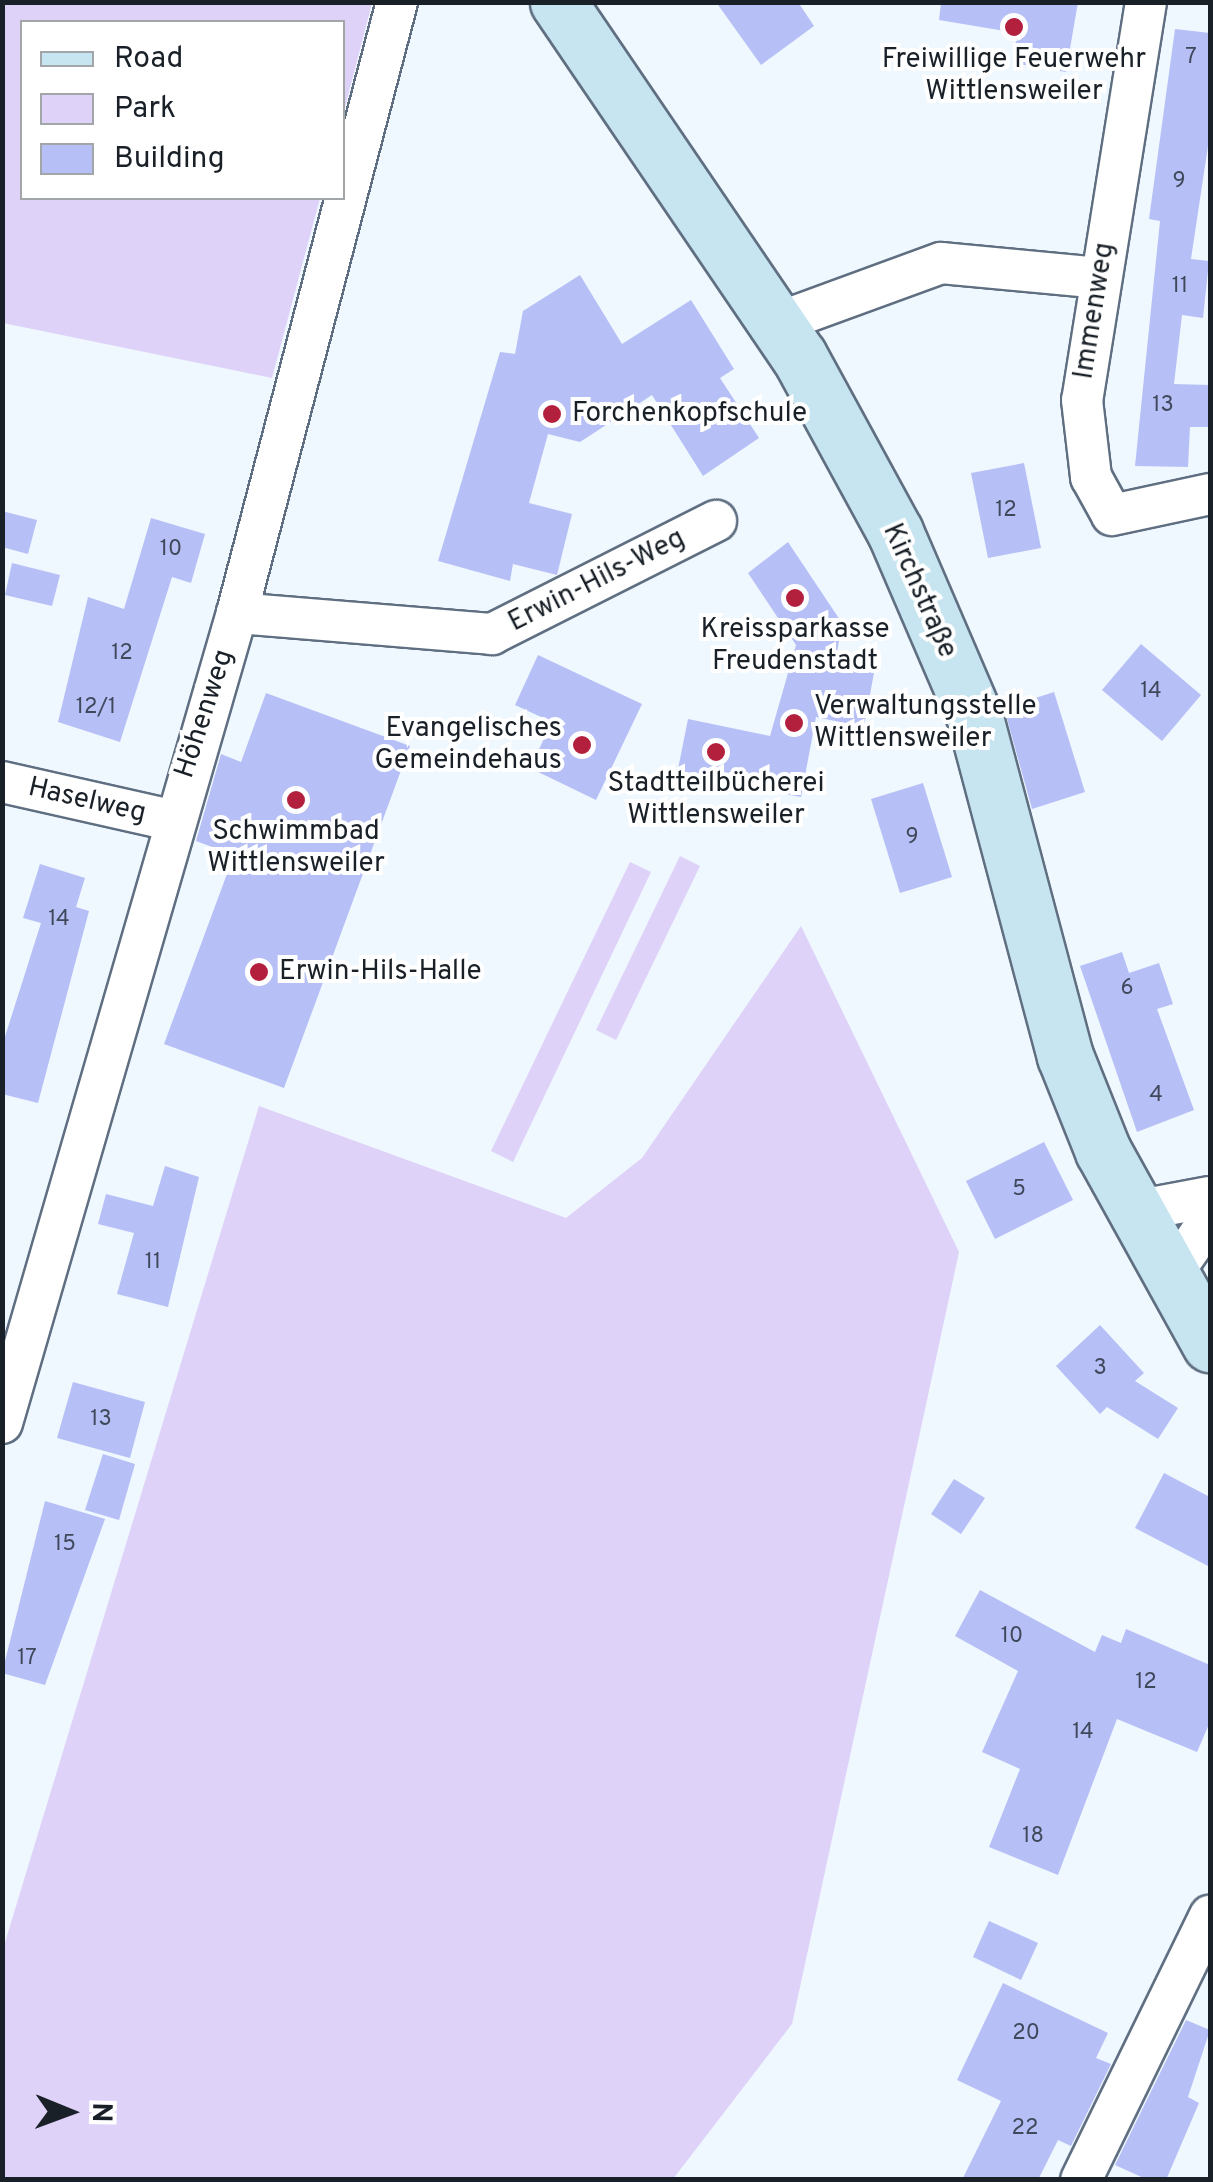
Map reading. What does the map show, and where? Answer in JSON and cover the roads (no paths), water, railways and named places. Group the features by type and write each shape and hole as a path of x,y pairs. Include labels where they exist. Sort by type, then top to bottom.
{"street":[{"name":"Höhenweg","path":"2,1423 171,820 237,612 397,2"},
{"name":"Kirchstraße","path":"558,2 777,323 895,532 974,718 1065,1056 1135,1211 1210,1344"},
{"name":"Immenweg","path":"1146,2 1082,400 1091,477 1112,514 1143,515 1210,494"},
{"path":"777,323 941,263 1100,278"},
{"name":"Erwin-Hils-Weg","path":"237,612 492,634 716,521"},
{"name":"Haselweg","path":"2,782 171,820"},
{"path":"1135,1211 1210,1197"},
{"path":"1170,1276 1210,1219"},
{"path":"1081,2180 1210,1916"}],"place":[{"name":"Freiwillige Feuerwehr Wittlensweiler","path":"1014,27"},
{"name":"Forchenkopfschule","path":"552,414"},
{"name":"Kreissparkasse Freudenstadt","path":"795,598"},
{"name":"Verwaltungsstelle Wittlensweiler","path":"794,723"},
{"name":"Evangelisches Gemeindehaus","path":"582,745"},
{"name":"Stadtteilbücherei Wittlensweiler","path":"716,752"},
{"name":"Schwimmbad Wittlensweiler","path":"296,800"},
{"name":"Erwin-Hils-Halle","path":"259,972"}]}
